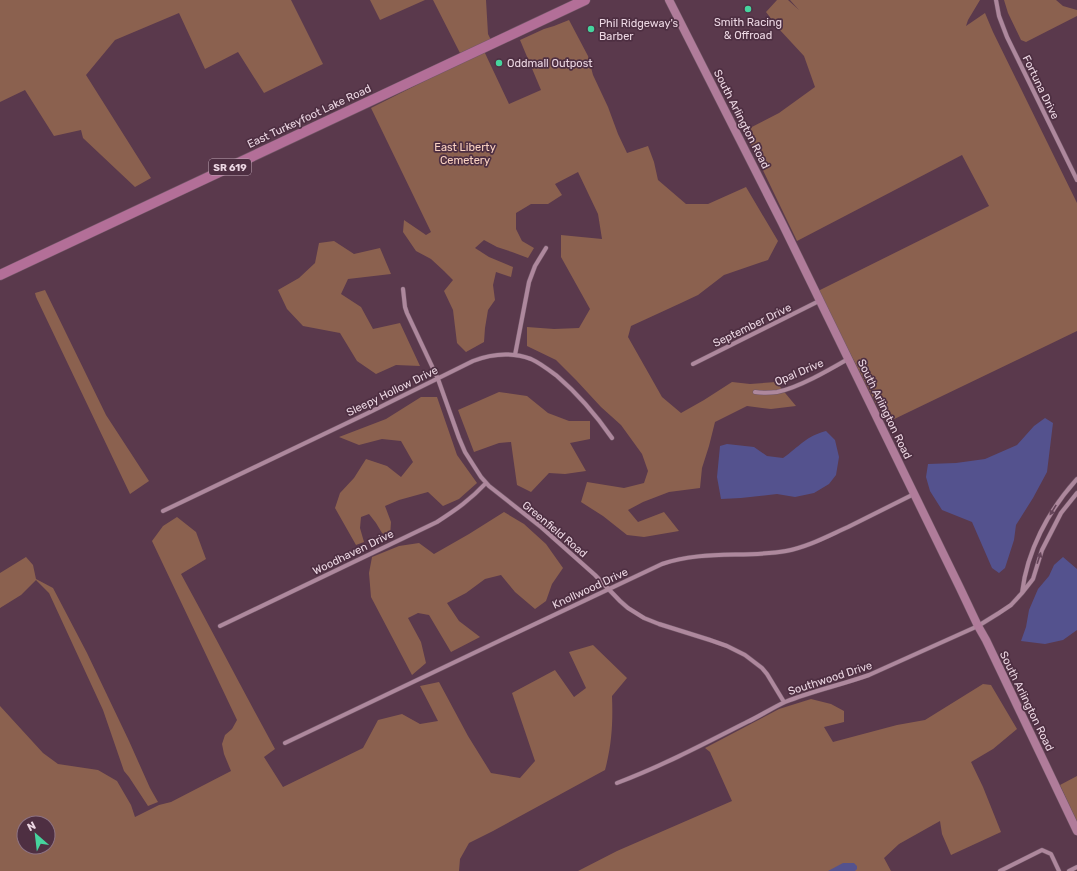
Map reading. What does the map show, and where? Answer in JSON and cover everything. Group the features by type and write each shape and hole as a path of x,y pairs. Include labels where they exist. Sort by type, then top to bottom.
{"main road":[{"name":"East Turkeyfoot Lake Road","path":"0,275 585,0"},
{"name":"South Arlington Road","path":"669,0 782,223 986,640 1077,831"}],"street":[{"name":"Fortuna Drive","path":"996,0 999,16 1007,37 1077,180"},
{"path":"515,355 529,282 535,266 546,248"},
{"name":"Greenfield Road","path":"403,288 408,313 438,379 459,438 465,452 486,483 541,527 624,604 644,618 727,646 745,655 762,668 767,674 784,702"},
{"name":"September Drive","path":"693,364 820,301"},
{"name":"Sleepy Hollow Drive","path":"163,511 477,360 497,356 515,355 530,359 552,372 592,410 612,438"},
{"name":"Opal Drive","path":"755,392 770,393 788,389 848,359"},
{"path":"1022,593 1024,577 1030,556 1039,536 1055,507 1077,479"},
{"name":"Woodhaven Drive","path":"220,626 437,522 457,509 486,483"},
{"path":"1069,488 1077,493"},
{"name":"Southwood Drive","path":"617,783 695,748 784,702 869,675 978,626 999,613 1022,593 1033,579 1042,550 1061,513 1077,493"},
{"name":"Knollwood Drive","path":"285,743 662,564 685,558 787,551 806,546 914,494"},
{"path":"645,771 648,776"},
{"path":"1000,871 1042,850 1052,854 1059,871"},
{"path":"1068,871 1077,867"}],"green space":[{"path":"0,0 291,0 323,64 264,93 238,52 205,69 179,13 115,40 86,75 151,178 135,187 83,138 81,130 54,136 25,90 0,102"},
{"path":"370,0 425,0 380,20"},
{"path":"433,0 486,0 488,34 491,40 460,53"},
{"path":"777,0 788,0 799,10 790,0 980,0 966,26 985,13 1077,203 1077,331 886,423 818,291 989,206 962,155 797,241 744,131 779,113 815,87 804,56 779,29 766,12"},
{"path":"1004,0 1056,0 1063,6 1077,10 1077,16 1026,42 1021,40 1008,13"},
{"name":"East Liberty Cemetery","path":"569,20 588,56 593,75 627,153 648,146 654,162 658,180 686,204 708,204 746,187 778,241 768,260 724,275 698,295 631,326 628,337 662,397 681,413 732,382 750,384 776,382 796,406 771,409 747,406 715,422 702,468 700,488 669,492 643,502 628,510 638,522 664,512 679,531 644,537 627,535 603,516 581,502 587,482 624,488 644,483 648,471 642,454 621,425 601,407 556,360 527,346 527,327 554,329 579,328 590,309 561,257 561,235 602,239 598,214 578,172 555,184 562,195 548,204 531,204 516,213 516,229 522,241 534,248 528,258 497,247 484,240 475,248 489,257 513,267 511,277 496,272 493,285 495,300 488,310 484,342 466,352 457,343 453,310 444,291 453,280 431,259 416,251 403,232 404,220 426,235 431,232 371,108 484,51 509,104 541,90 520,40"},
{"path":"334,241 354,254 380,248 391,274 348,279 341,294 361,307 373,329 400,323 420,366 396,365 376,374 357,361 340,333 303,326 287,309 278,290 299,278 315,263 319,243"},
{"path":"45,290 106,415 149,481 130,494 36,297 35,293"},
{"path":"499,392 527,396 548,413 569,421 590,421 590,439 570,443 586,471 565,474 549,473 531,492 517,485 511,442 499,443 474,452 458,410"},
{"path":"421,397 437,397 457,455 477,483 459,499 443,506 428,492 399,500 385,506 391,522 390,537 382,533 369,514 361,517 360,528 364,542 356,545 335,508 340,493 354,478 366,459 387,466 401,477 413,462 401,441 382,439 359,445 339,437 386,419"},
{"path":"504,512 524,524 546,544 563,568 552,584 546,601 535,609 515,592 501,575 485,579 466,593 447,603 459,621 480,637 451,652 429,615 418,613 408,618 421,642 426,663 412,675 371,597 369,573 372,557 399,546 419,543 434,554"},
{"path":"177,517 196,532 206,559 181,574 275,749 264,757 283,787 363,748 378,720 402,714 420,724 438,721 420,686 439,682 468,736 491,773 520,778 535,761 512,693 555,670 574,697 586,688 569,652 593,645 627,678 612,696 612,733 605,770 469,843 460,859 459,871 0,871 0,706 43,753 58,764 98,770 117,781 131,805 135,817 159,805 171,802 231,771 224,754 222,744 225,735 232,729 237,720 152,541 163,526"},
{"path":"26,557 33,565 36,579 53,588 87,653 158,802 148,806 124,771 103,710 49,593 36,580 21,595 0,608 0,573"},
{"path":"983,684 991,685 1017,729 993,749 971,762 1001,832 951,855 942,834 940,821 899,844 884,858 891,871 578,871 617,851 732,801 710,752 705,748 779,709 811,699 831,704 844,711 844,722 824,727 833,742 897,725 925,720"},
{"path":"1077,776 1077,822 1060,785"}],"shaded area":[{"path":"1045,418 1053,423 1047,472 1016,525 1014,540 1005,568 999,573 992,568 972,522 942,510 930,491 926,477 928,464 956,463 985,459 1017,445 1034,426"},
{"path":"826,431 835,440 839,457 836,475 829,484 814,493 795,497 777,494 721,499 717,477 720,446 727,444 754,447 767,456 783,458 808,439"},
{"path":"1063,557 1077,569 1077,630 1063,640 1045,644 1021,641 1026,627 1029,610 1038,589 1049,576 1054,565"},
{"path":"843,863 854,863 857,866 857,869 855,871 828,871"}],"place":[{"name":"Smith Racing & Offroad","path":"748,9"},
{"name":"Phil Ridgeway's Barber","path":"591,29"},
{"name":"Oddmall Outpost","path":"499,63"}]}
